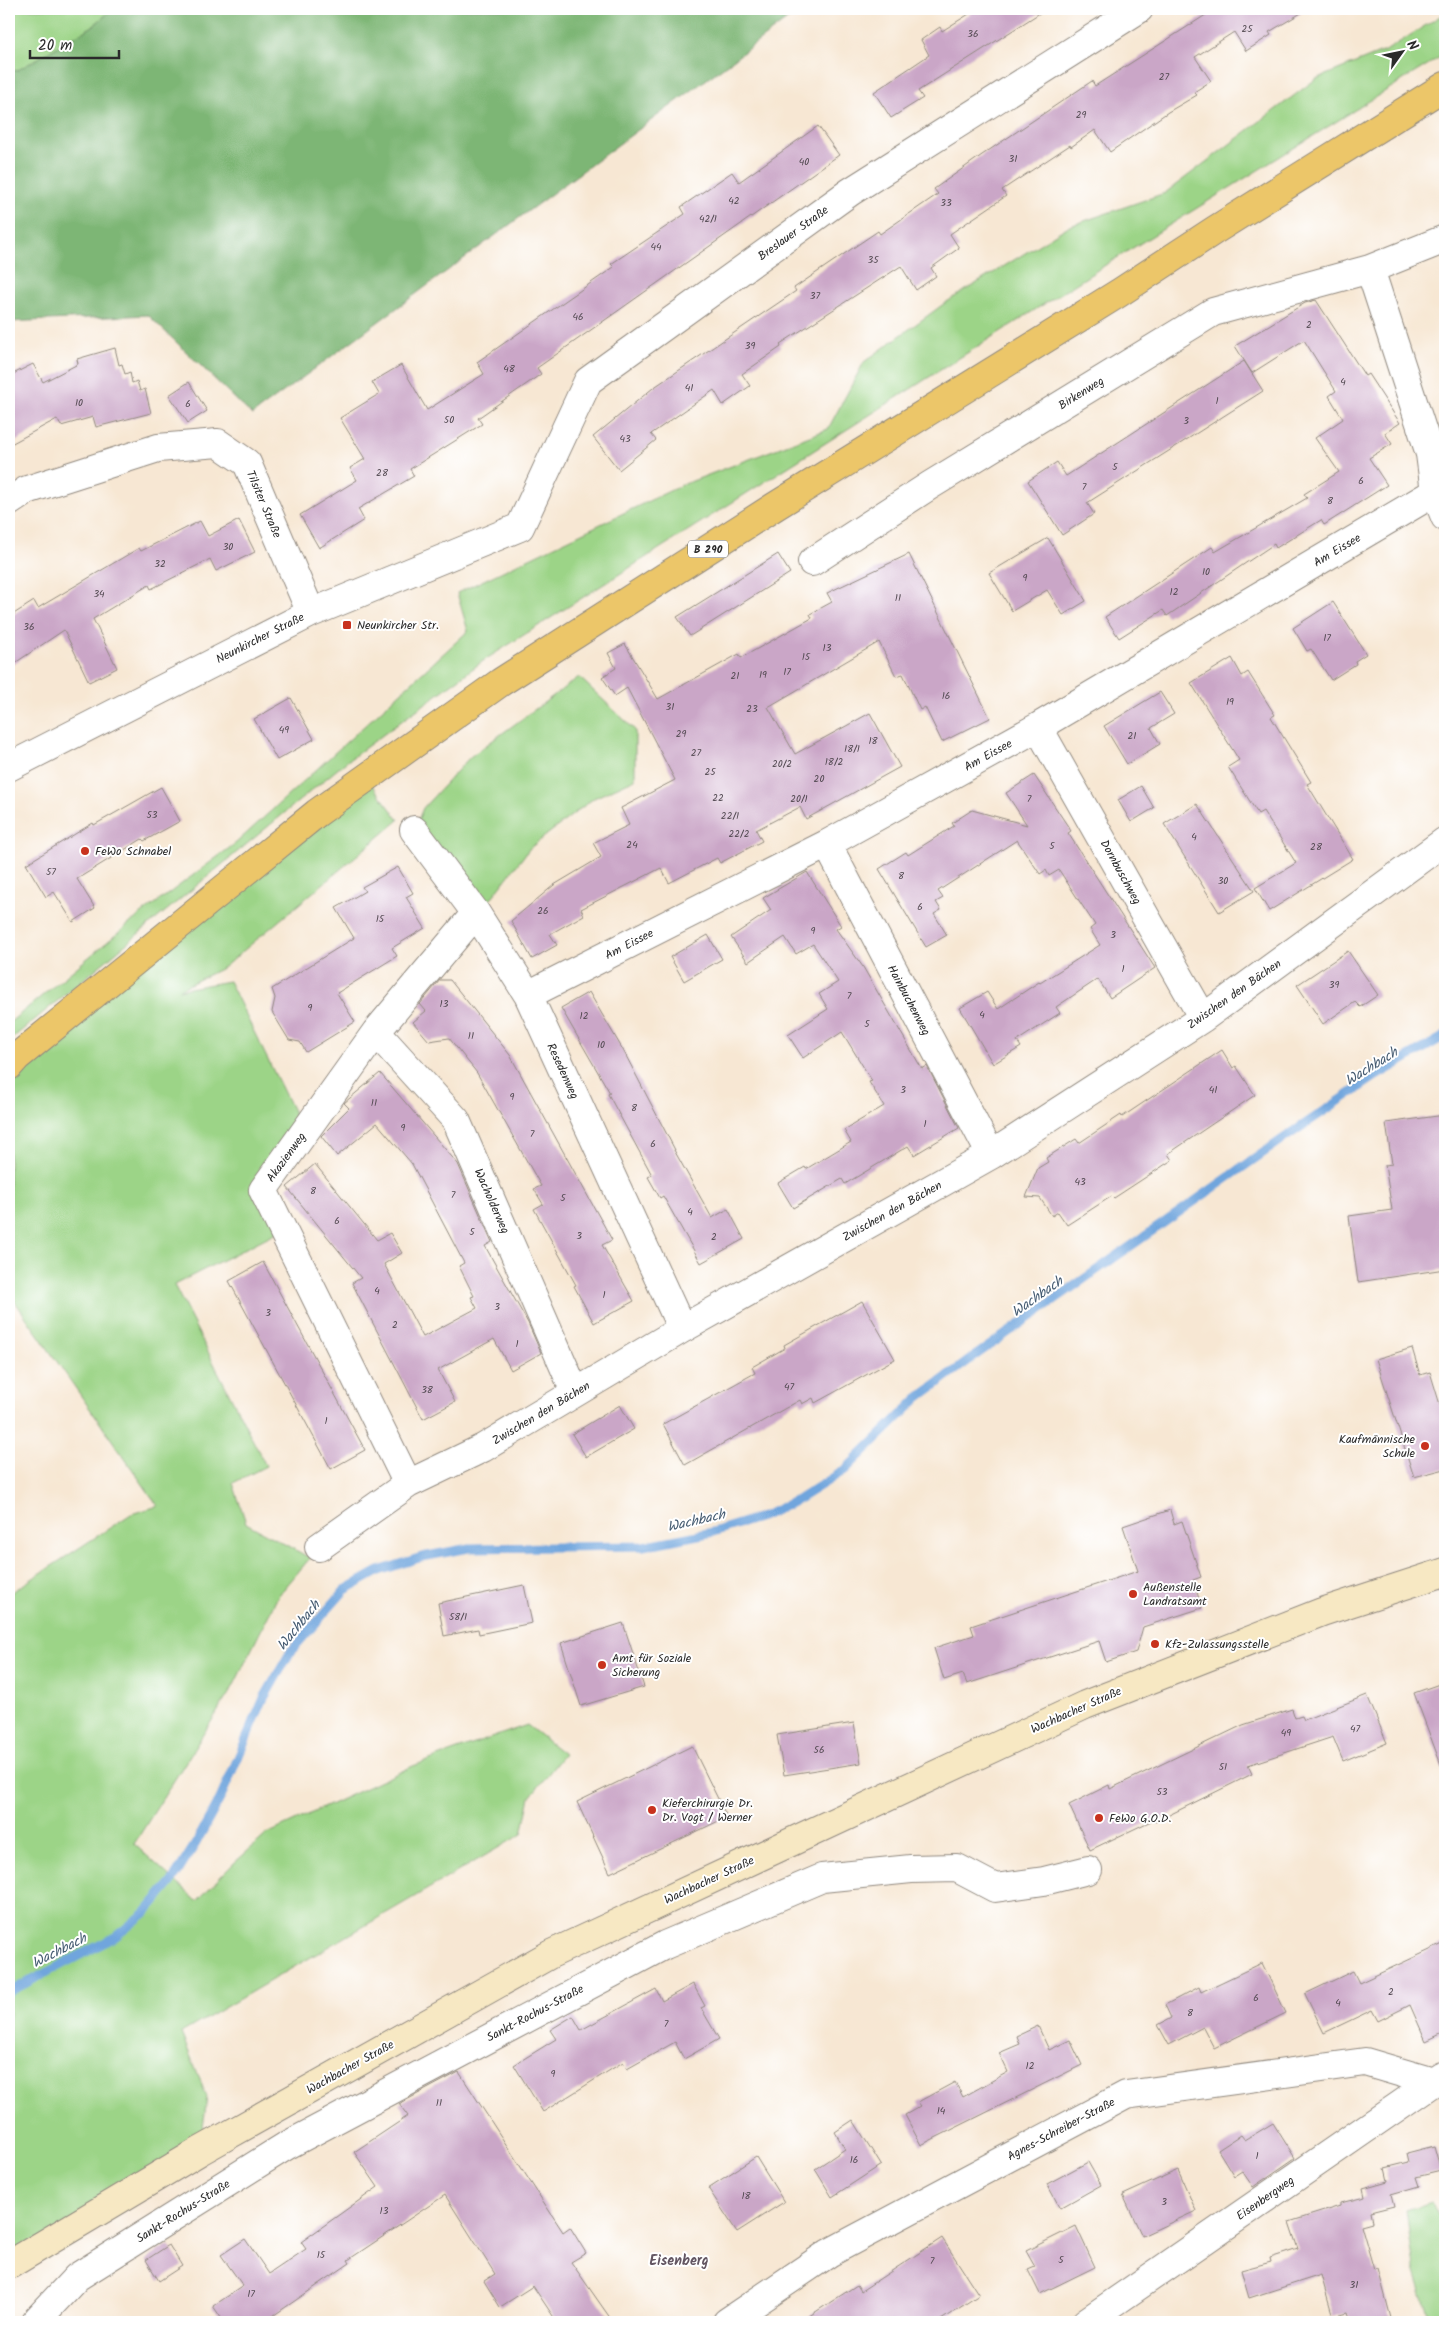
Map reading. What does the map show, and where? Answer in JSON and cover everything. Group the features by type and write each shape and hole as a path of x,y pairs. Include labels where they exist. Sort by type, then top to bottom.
{"main road":[{"name":"B 290","path":"9,1066 316,813 501,682 774,507 1119,293 1215,230 1445,86"}],"street":[{"name":"Breslauer Straße","path":"520,527 588,382 850,192 1139,9"},
{"name":"Birkenweg","path":"812,562 929,486 1213,312 1370,269 1445,239"},
{"path":"1370,269 1430,454 1435,492 1445,517"},
{"name":"Tilsiter Straße","path":"9,502 27,490 158,448 218,443 247,463 311,612"},
{"name":"Am Eissee","path":"528,995 827,844 1038,727 1435,492"},
{"name":"Neunkircher Straße","path":"9,767 311,612 520,527"},
{"name":"Dornbuschweg","path":"1038,727 1203,1018"},
{"name":"Resedenweg","path":"414,830 476,913 528,995 682,1329"},
{"name":"Zwischen den Bächen","path":"319,1547 408,1484 483,1448 682,1329 990,1155 1203,1018 1445,842"},
{"name":"Hainbuchenweg","path":"827,844 990,1155"},
{"name":"Akazienweg","path":"408,1484 263,1190 376,1032 476,913"},
{"name":"Wacholderweg","path":"376,1032 456,1120 575,1392"},
{"name":"Wachbacher Straße","path":"9,2265 200,2151 551,1954 1085,1705 1322,1612 1445,1572"},
{"name":"Sankt-Rochus-Straße","path":"35,2322 77,2277 286,2146 554,2002 674,1942 822,1878 911,1869 957,1868 995,1888 1044,1881 1088,1870"},
{"name":"Agnes-Schreiber-Straße","path":"727,2322 829,2253 1126,2094 1365,2062 1439,2078"},
{"name":"Eisenbergweg","path":"1086,2322 1439,2078"}],"green space":[{"path":"9,9 113,9 93,26 18,71 9,72"},
{"path":"113,9 802,9 252,415 148,315 9,322 9,72 18,70 93,26"},
{"path":"1445,13 1445,54 1107,264 483,661 346,762 9,1041 9,1023 140,915 236,843 468,631 457,593 682,485 828,429 864,362 945,303 1067,227 1165,193 1316,79 1387,50"},
{"path":"579,677 635,730 635,779 594,798 530,848 483,909 414,830 423,808 470,757"},
{"path":"366,777 399,820 224,967 178,990 229,981 299,1123 263,1190 283,1229 174,1285 266,1466 233,1483 246,1523 310,1558 278,1596 233,1687 134,1844 197,1901 233,1864 267,1834 413,1766 527,1725 564,1754 530,1797 522,1834 181,2033 207,2097 200,2151 9,2265 9,1594 131,1514 158,1506 9,1293 9,1066"},
{"path":"1432,2201 1445,2227 1445,2322 1431,2322 1414,2269 1406,2209"}],"building":[{"path":"977,9 1046,9 918,91 923,98 891,118 874,92 929,55 921,40 940,27 942,31"},
{"path":"1215,9 1308,9 1269,32 1271,35 1246,51 1234,32 1195,57 1211,81 1194,92 1197,95 1168,112 1110,152 1095,130 1071,147 1070,145 1002,190 1006,196 950,234 959,248 931,268 936,276 916,290 901,266 780,344 781,347 742,374 750,386 723,405 714,390 651,434 656,440 619,470 593,437 653,388 796,291 794,288 878,231 880,234 938,194 934,189 982,155 1092,81 1095,86"},
{"path":"818,126 839,155 537,368 541,374 478,418 482,424 410,469 414,476 358,509 364,520 319,548 300,515 357,480 350,468 365,459 340,418 379,394 372,382 401,365 427,410 484,374 477,362 614,267 611,264 685,214 681,207 732,172 739,182"},
{"path":"1316,300 1365,376 1368,374 1400,423 1385,433 1392,444 1369,458 1387,485 1324,525 1321,520 1276,548 1274,544 1167,616 1163,610 1119,638 1105,617 1212,547 1215,552 1307,498 1304,494 1339,472 1315,438 1343,419 1329,396 1336,391 1304,340 1252,373 1235,346 1305,303"},
{"path":"115,348 119,365 122,364 125,374 130,372 132,383 137,381 140,391 145,389 151,413 96,427 93,417 61,426 57,419 9,445 9,376 33,364 43,382 78,364 77,359"},
{"path":"1244,361 1263,391 1087,503 1094,514 1062,535 1028,481 1057,462 1066,476"},
{"path":"189,382 207,411 188,423 169,395"},
{"path":"239,520 255,552 216,571 210,559 151,589 149,585 93,619 117,668 89,682 64,630 9,667 9,617 34,601 38,608 139,548 141,551 200,521 208,536"},
{"path":"1048,538 1086,601 1063,615 1047,590 1012,611 989,573"},
{"path":"778,554 790,573 690,636 677,617"},
{"path":"909,554 990,718 942,742 925,707 920,710 903,674 896,676 879,642 768,707 795,754 870,713 900,767 806,819 800,807 756,830 762,841 720,863 717,858 669,883 661,868 581,909 584,915 550,934 557,945 532,959 511,921 554,885 601,857 593,843 629,825 621,808 675,780 627,688 615,696 602,677 616,668 608,653 625,644 658,699 739,654 741,658 812,618 810,614 832,602 827,593"},
{"path":"1333,602 1366,654 1355,661 1356,664 1331,680 1311,649 1307,651 1293,628"},
{"path":"1232,658 1242,676 1248,672 1275,715 1271,717 1311,782 1307,784 1353,859 1269,911 1255,888 1296,863 1263,811 1258,814 1228,767 1239,760 1191,683"},
{"path":"1160,692 1174,714 1151,728 1160,744 1127,764 1104,726"},
{"path":"291,698 314,739 277,760 254,719"},
{"path":"1034,775 1071,831 1068,833 1155,968 1110,998 1098,979 1056,1007 1060,1013 1017,1041 1021,1047 993,1064 960,1008 987,992 998,1009 1100,945 1090,929 1095,925 1059,870 1049,876 1046,870 1040,874 1017,840 938,891 943,898 936,902 941,910 934,914 947,935 926,947 879,869 906,852 908,855 954,826 952,823 972,810 1027,825 1006,793"},
{"path":"1141,786 1154,808 1131,822 1118,800"},
{"path":"161,787 180,821 144,841 142,839 77,879 95,908 73,922 54,892 46,897 26,864 93,823 94,825"},
{"path":"1197,804 1254,891 1219,912 1164,824"},
{"path":"398,867 413,893 406,897 425,928 392,948 397,956 337,993 355,1022 306,1052 300,1042 289,1040 272,1012 275,998 272,989 354,938 336,908 365,891 362,887"},
{"path":"807,872 841,926 836,929 863,967 922,1069 927,1066 959,1128 914,1155 908,1146 845,1184 842,1179 793,1208 778,1183 805,1167 806,1169 851,1142 844,1130 884,1106 869,1082 872,1081 842,1032 803,1058 788,1035 828,1009 819,994 838,982 813,944 796,954 785,937 748,962 731,937 771,910 763,898"},
{"path":"708,935 722,959 684,981 670,957"},
{"path":"1348,951 1378,995 1360,1007 1355,1002 1323,1024 1297,985"},
{"path":"440,980 450,980 510,1055 612,1240 602,1245 634,1301 594,1323 574,1286 576,1285 534,1209 543,1204 534,1189 541,1186 477,1073 449,1038 429,1041 413,1022 426,1011 420,1004"},
{"path":"589,992 623,1050 674,1150 712,1218 728,1209 744,1239 701,1263 663,1196 660,1198 648,1177 652,1175 608,1094 610,1093 561,1008"},
{"path":"1222,1050 1233,1068 1236,1066 1255,1095 1168,1154 1172,1160 1114,1198 1112,1196 1067,1225 1058,1212 1052,1216 1040,1198 1026,1197 1038,1168 1048,1162 1046,1158 1076,1139 1079,1143 1121,1115 1122,1117"},
{"path":"380,1073 458,1164 492,1242 485,1246 528,1323 541,1353 511,1370 494,1339 438,1370 455,1402 423,1419 352,1283 361,1278 287,1187 315,1164 377,1240 390,1233 402,1253 384,1264 423,1337 477,1308 471,1297 474,1296 459,1266 464,1263 412,1164 377,1123 337,1156 321,1136 349,1108 344,1103"},
{"path":"1445,1115 1445,1269 1358,1282 1349,1216 1392,1210 1385,1165 1392,1164 1386,1123"},
{"path":"263,1262 365,1450 331,1469 229,1281"},
{"path":"862,1301 895,1359 815,1403 813,1398 802,1404 800,1400 685,1465 663,1424 755,1373 752,1367 785,1348 784,1345"},
{"name":"Kaufmännische Schule","path":"1412,1348 1420,1375 1430,1372 1445,1421 1445,1469 1414,1477 1376,1359"},
{"path":"620,1405 634,1429 586,1457 572,1434"},
{"name":"Außenstelle Landratsamt","path":"1170,1510 1174,1524 1182,1521 1201,1577 1193,1580 1202,1608 1143,1627 1136,1652 1106,1662 1099,1641 967,1684 963,1674 944,1680 934,1648 974,1635 971,1626 1138,1571 1123,1526"},
{"path":"524,1585 532,1623 479,1634 478,1629 444,1636 438,1603"},
{"name":"Amt für Soziale Sicherung","path":"623,1623 644,1687 581,1706 561,1643"},
{"path":"1445,1682 1445,1770 1443,1770 1414,1693"},
{"path":"1367,1695 1387,1743 1343,1761 1333,1737 1248,1765 1252,1774 1155,1822 1153,1820 1090,1850 1069,1805 1109,1785 1110,1789 1243,1725 1292,1709 1295,1718 1302,1716 1304,1720"},
{"path":"854,1723 861,1763 784,1775 777,1735"},
{"name":"Kieferchirurgie Dr. Dr. Vogt / Werner","path":"692,1746 727,1817 610,1873 577,1802"},
{"path":"1445,1943 1445,2032 1426,2041 1410,2005 1378,2021 1372,2010 1324,2033 1305,1994 1353,1971 1359,1983"},
{"path":"1262,1963 1286,2013 1214,2048 1203,2027 1169,2045 1158,2025 1171,2018 1165,2005 1199,1987 1201,1992"},
{"path":"693,1984 705,2006 701,2008 719,2039 684,2059 675,2042 627,2069 623,2062 543,2112 514,2065 556,2039 550,2030 573,2016 581,2030 656,1989 662,2001"},
{"path":"1038,2026 1049,2050 1070,2040 1082,2065 921,2145 905,2115 921,2106 918,2102 955,2082 963,2097 1008,2072 999,2053 1020,2044 1017,2036"},
{"path":"459,2072 563,2232 570,2227 586,2253 571,2262 613,2322 557,2322 533,2286 500,2307 484,2281 495,2274 445,2195 348,2260 350,2263 264,2322 224,2322 213,2306 243,2286 221,2255 245,2239 269,2274 306,2249 301,2242 378,2187 354,2152 408,2116 399,2104"},
{"path":"853,2120 881,2165 832,2197 815,2169 845,2149 835,2132"},
{"path":"1273,2123 1295,2158 1253,2187 1242,2171 1234,2176 1218,2150 1241,2135 1245,2140"},
{"path":"1434,2146 1441,2171 1416,2177 1419,2186 1391,2194 1394,2206 1370,2212 1372,2222 1361,2225 1374,2270 1378,2269 1392,2322 1351,2322 1348,2313 1333,2317 1321,2275 1249,2298 1241,2270 1271,2262 1270,2258 1298,2249 1289,2222 1340,2206 1340,2203 1365,2197 1363,2188 1388,2181 1385,2168 1409,2162 1407,2153"},
{"path":"756,2157 784,2202 737,2232 708,2188"},
{"path":"1088,2162 1101,2185 1060,2208 1047,2184"},
{"path":"1178,2170 1196,2211 1142,2236 1123,2195"},
{"path":"1076,2226 1095,2267 1040,2294 1028,2270 1035,2267 1026,2251"},
{"path":"942,2238 979,2295 938,2322 800,2322 857,2285 861,2291"},
{"path":"169,2245 182,2266 159,2281 146,2260"}],"waterway":[{"name":"Wachbach","path":"9,1992 115,1937 145,1913 171,1883 220,1799 264,1698 291,1651 345,1590 379,1571 422,1557 469,1548 643,1546 713,1532 764,1516 799,1499 845,1470 918,1398 979,1353 1280,1141 1376,1076 1445,1036"}],"place":[{"name":"Neunkircher Str.","path":"347,625"},
{"name":"FeWo Schnabel","path":"85,851"},
{"name":"Kaufmännische Schule","path":"1425,1446"},
{"name":"Außenstelle Landratsamt","path":"1133,1594"},
{"name":"Kfz-Zulassungsstelle","path":"1155,1644"},
{"name":"Amt für Soziale Sicherung","path":"602,1665"},
{"name":"Kieferchirurgie Dr. Dr. Vogt / Werner","path":"652,1810"},
{"name":"FeWo G.O.D.","path":"1099,1818"}],"district":[{"name":"Eisenberg","path":"679,2260"}]}
